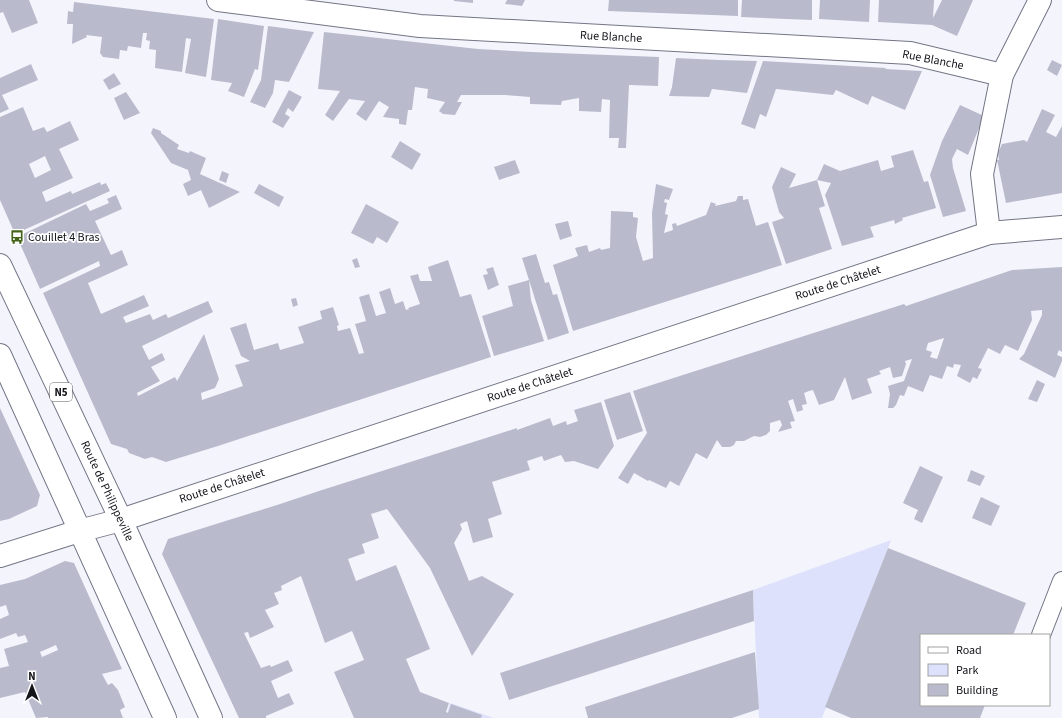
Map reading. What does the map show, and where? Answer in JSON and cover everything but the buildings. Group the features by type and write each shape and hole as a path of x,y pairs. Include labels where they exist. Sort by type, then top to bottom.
{"main road":[{"name":"Rue Blanche","path":"218,0 420,26 910,53 1002,75"},
{"path":"989,233 982,174 1002,75 1040,0"},
{"name":"Route de Châtelet","path":"0,556 79,531 121,520 989,233 1062,227"},
{"name":"Route de Philippeville","path":"0,265 121,520 211,718"},
{"path":"0,355 165,718"}],"lane":[{"path":"1041,634 1062,581"}],"green space":[{"path":"891,540 822,718 759,718 753,590"},
{"path":"450,703 494,718 446,718"}],"place":[{"name":"Couillet 4 Bras","path":"17,237"}]}
